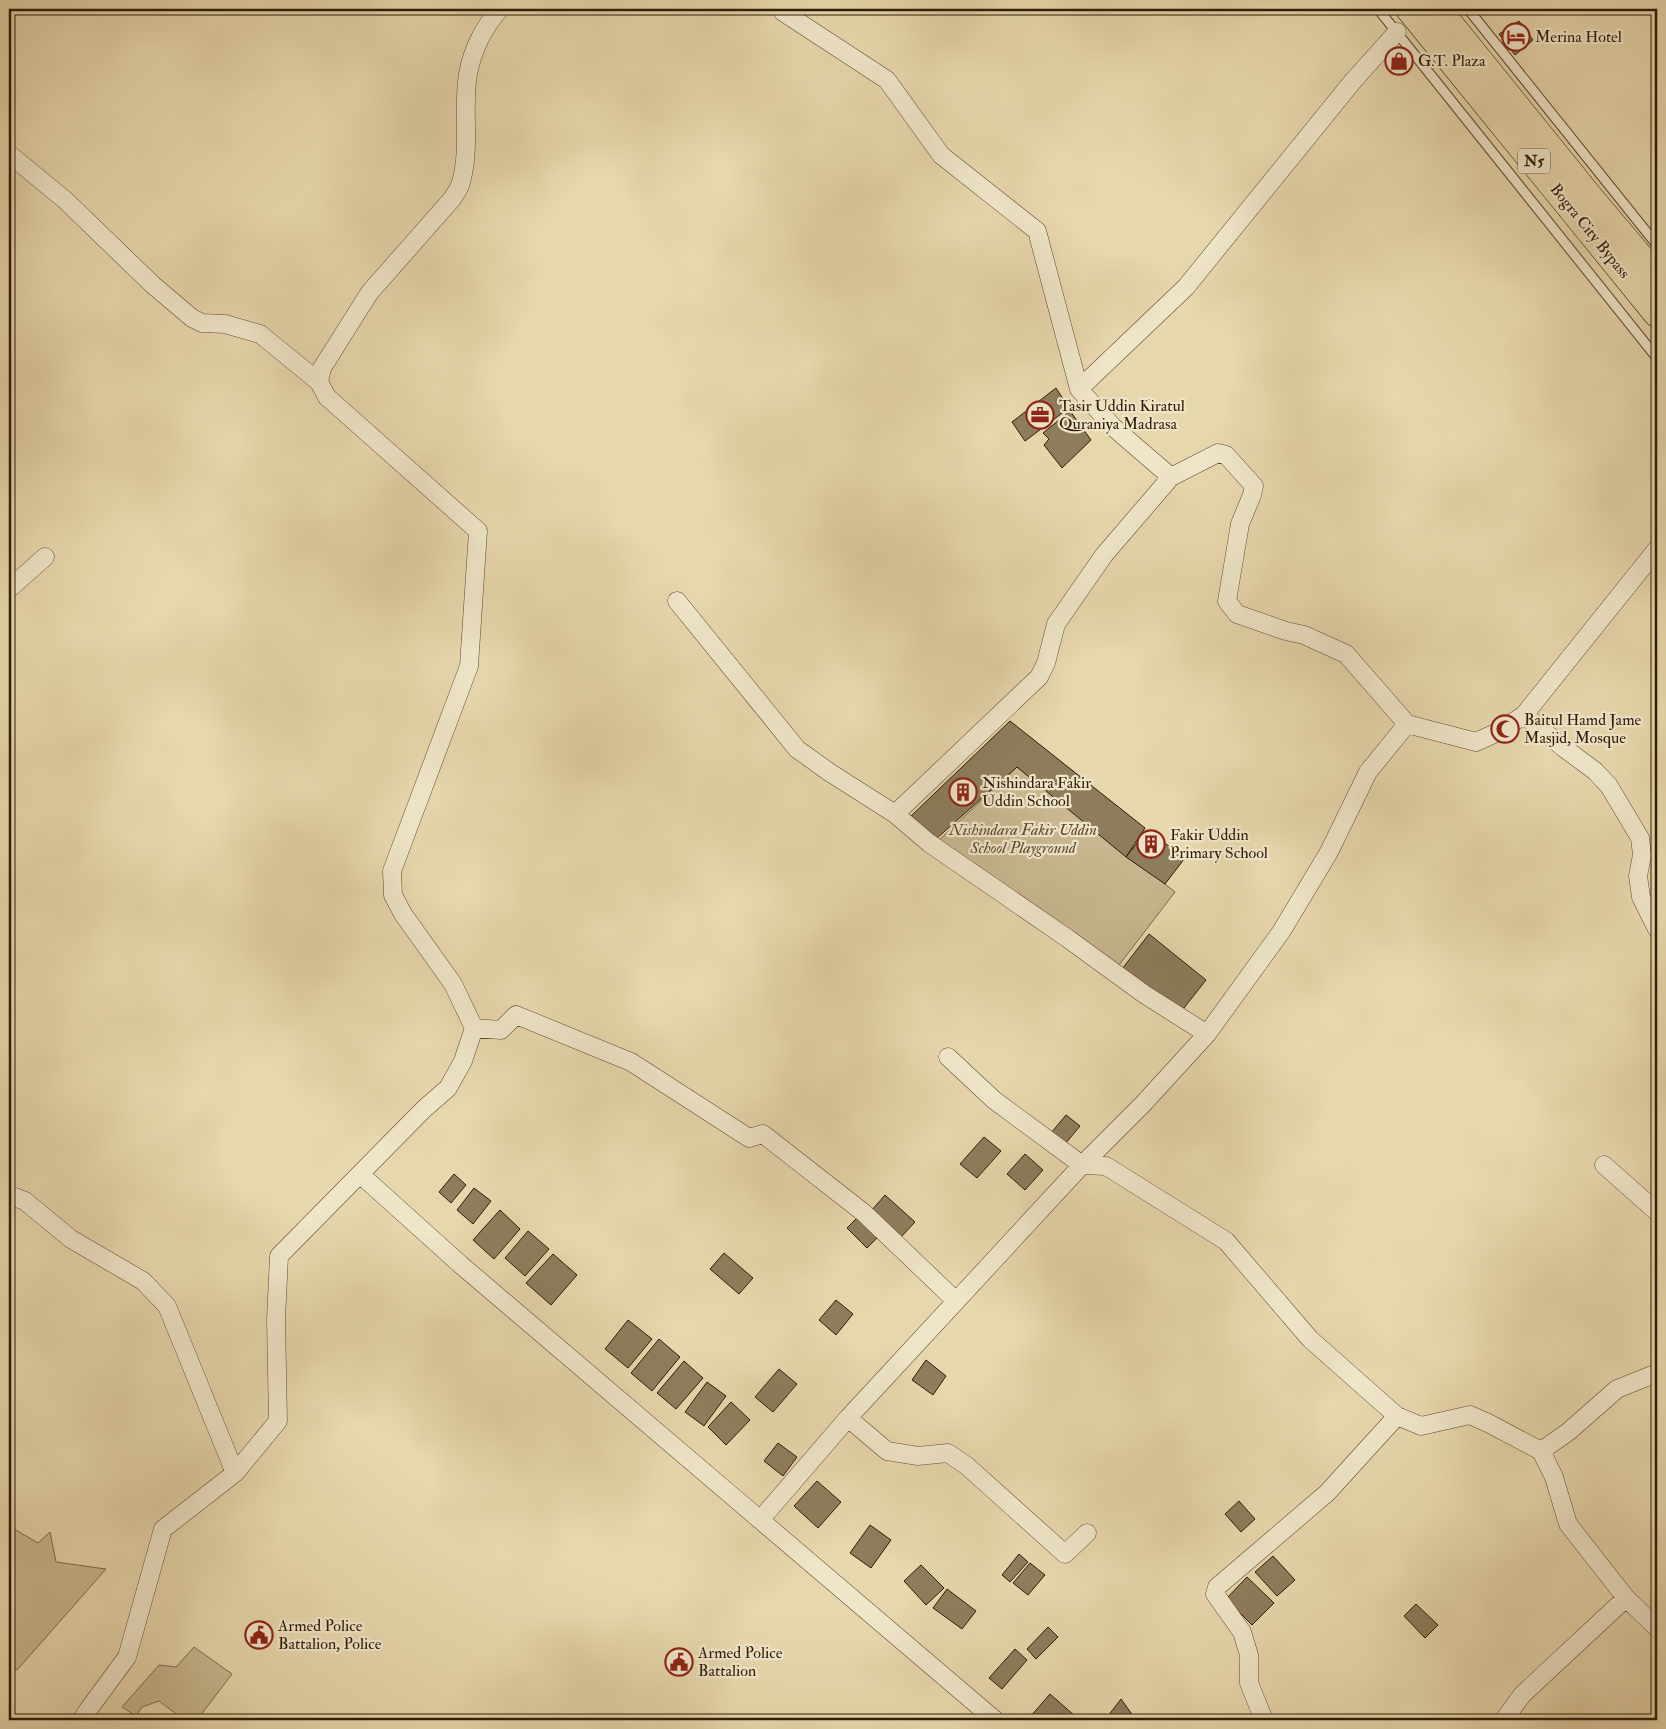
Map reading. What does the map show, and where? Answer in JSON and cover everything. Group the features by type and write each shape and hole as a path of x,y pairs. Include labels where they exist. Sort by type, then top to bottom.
{"highway":[{"name":"Bogra City Bypass","path":"1437,9 1657,278"},
{"name":"Bogra City Bypass","path":"1404,20 1657,313"}],"street":[{"path":"319,382 322,368 370,292 452,199 461,184 465,165 468,74 488,21 500,9"},
{"path":"781,9 887,80 941,155 1037,231 1079,389 1113,426 1171,477"},
{"path":"1079,389 1186,288 1404,20"},
{"path":"9,154 65,200 153,286 192,318 202,323 225,324 260,334 319,382 327,397 478,531 469,666 392,871 393,895 453,984 474,1028 463,1061 448,1088 424,1109 279,1256 276,1319 278,1421 235,1472 163,1529 127,1657 82,1720"},
{"path":"895,814 1039,677 1046,663 1056,624 1104,555 1171,477 1218,453 1226,455 1254,486 1240,524 1227,601 1237,614 1286,631 1304,635 1346,654 1407,724 1476,742 1498,732 1524,715 1657,549"},
{"path":"9,590 45,557"},
{"path":"677,601 797,749 895,814 929,843 1067,938 1144,994 1207,1034"},
{"path":"1524,715 1595,771 1609,786 1640,838 1642,855 1638,876 1642,898 1657,929"},
{"path":"760,1520 848,1418 1082,1165 1143,1104 1207,1034 1281,932 1329,852 1368,772 1407,724"},
{"path":"474,1028 501,1030 516,1015 631,1062 749,1138 763,1134 864,1213 956,1301"},
{"path":"948,1058 994,1100 1082,1165 1106,1166 1226,1241 1310,1339 1396,1416 1421,1426 1470,1416 1488,1423 1540,1451 1554,1478 1568,1524 1626,1598 1657,1628"},
{"path":"1604,1165 1657,1212"},
{"path":"361,1175 461,1265 995,1720"},
{"path":"9,1195 25,1201 71,1239 143,1282 167,1306 235,1472"},
{"path":"1540,1451 1568,1432 1617,1389 1657,1372"},
{"path":"1264,1720 1249,1683 1249,1655 1242,1632 1216,1594 1217,1588 1327,1493 1396,1416"},
{"path":"848,1418 887,1451 918,1456 948,1453 968,1466 1065,1554 1087,1532"},
{"path":"1504,1720 1522,1695 1626,1598"}],"lane":[{"path":"1378,9 1404,20 1657,358"},
{"path":"1468,9 1657,245"}],"green space":[{"name":"Nishindara Fakir Uddin School Playground","path":"1017,767 1175,892 1116,969 937,842"},
{"path":"9,1526 38,1543 50,1532 56,1562 106,1569 17,1670 9,1665"},
{"path":"194,1647 232,1674 197,1720 184,1720 159,1701 142,1707 136,1716 122,1707 159,1665 176,1667"}],"building":[{"name":"Merina Hotel","path":"1519,21 1533,40 1515,55 1499,34"},
{"name":"Tasir Uddin Kiratul Quraniya Madrasa","path":"1056,388 1069,408 1025,441 1012,422"},
{"path":"1070,411 1091,440 1062,468 1044,445 1049,439 1043,433"},
{"name":"Nishindara Fakir Uddin School","path":"1010,721 1145,828 1126,857 1017,767 936,839 911,816"},
{"name":"Fakir Uddin Primary School","path":"1147,830 1185,858 1165,884 1126,857"},
{"path":"1149,934 1206,980 1180,1013 1122,969"},
{"path":"1066,1115 1080,1126 1065,1144 1051,1133"},
{"path":"984,1137 1001,1151 977,1178 960,1164"},
{"path":"1025,1154 1043,1170 1025,1190 1007,1174"},
{"path":"454,1174 466,1185 451,1203 439,1192"},
{"path":"474,1188 491,1201 473,1224 457,1210"},
{"path":"885,1195 915,1222 901,1237 871,1211"},
{"path":"500,1210 520,1229 494,1259 473,1240"},
{"path":"858,1217 878,1237 867,1248 847,1228"},
{"path":"528,1231 549,1249 525,1276 505,1258"},
{"path":"724,1253 753,1278 739,1294 710,1269"},
{"path":"553,1254 577,1275 551,1305 526,1283"},
{"path":"836,1300 853,1314 836,1335 819,1320"},
{"path":"628,1320 652,1339 628,1368 605,1349"},
{"path":"659,1339 680,1357 652,1391 631,1373"},
{"path":"926,1360 946,1376 933,1395 912,1380"},
{"path":"684,1361 703,1378 676,1409 657,1393"},
{"path":"779,1369 797,1384 773,1412 755,1397"},
{"path":"707,1382 726,1396 704,1426 685,1412"},
{"path":"731,1402 750,1420 726,1445 708,1427"},
{"path":"778,1443 797,1457 783,1476 764,1461"},
{"path":"817,1481 841,1502 818,1528 794,1506"},
{"path":"1239,1501 1255,1519 1241,1532 1225,1514"},
{"path":"870,1525 891,1540 871,1568 850,1553"},
{"path":"1019,1554 1028,1562 1010,1582 1002,1575"},
{"path":"1273,1556 1295,1580 1277,1596 1255,1572"},
{"path":"1030,1563 1045,1575 1028,1595 1013,1583"},
{"path":"921,1565 944,1588 926,1605 904,1581"},
{"path":"1247,1577 1274,1603 1252,1625 1226,1599"},
{"path":"947,1589 976,1611 962,1629 933,1608"},
{"path":"1416,1604 1438,1625 1425,1638 1404,1616"},
{"path":"1048,1627 1058,1637 1036,1659 1027,1649"},
{"path":"1015,1649 1027,1660 1002,1689 989,1678"},
{"path":"1050,1694 1075,1716 1071,1720 1033,1720 1030,1717"},
{"path":"1121,1699 1136,1720 1105,1720"}],"place":[{"name":"Merina Hotel","path":"1516,37"},
{"name":"G.T. Plaza","path":"1399,61"},
{"name":"Tasir Uddin Kiratul Quraniya Madrasa","path":"1040,415"},
{"name":"Baitul Hamd Jame Masjid, Mosque","path":"1505,729"},
{"name":"Nishindara Fakir Uddin School","path":"963,792"},
{"name":"Fakir Uddin Primary School","path":"1151,844"},
{"name":"Armed Police Battalion, Police","path":"259,1635"},
{"name":"Armed Police Battalion","path":"679,1662"}]}
